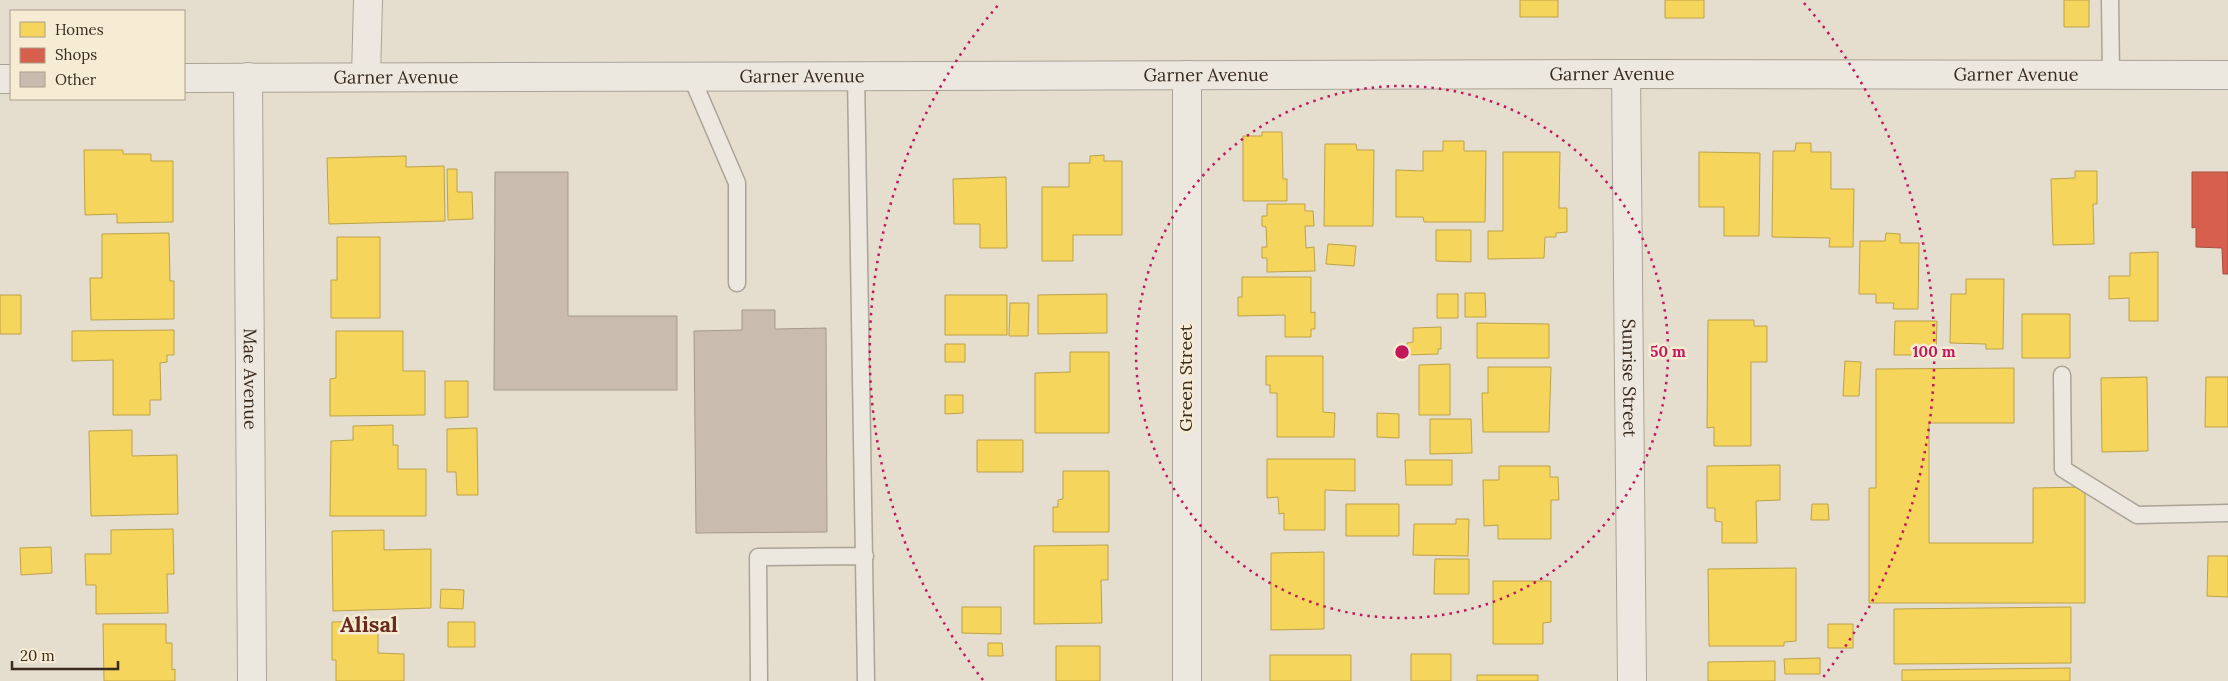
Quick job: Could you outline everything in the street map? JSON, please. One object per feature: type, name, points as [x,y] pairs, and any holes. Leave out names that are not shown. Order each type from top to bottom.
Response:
[{"type":"street","points":[[366,77],[368,0]]},
{"type":"street","name":"Garner Avenue","points":[[185,78],[2111,73],[2228,75]]},
{"type":"street","name":"Sunrise Street","points":[[1626,74],[1632,681]]},
{"type":"street","name":"Green Street","points":[[1187,75],[1187,681]]},
{"type":"street","name":"Mae Avenue","points":[[248,77],[252,681]]},
{"type":"lane","points":[[2110,0],[2111,73]]},
{"type":"lane","points":[[856,75],[866,681]]},
{"type":"lane","points":[[691,76],[737,183],[737,282]]},
{"type":"lane","points":[[2062,375],[2063,469],[2137,515],[2228,512]]},
{"type":"lane","points":[[759,681],[758,557],[865,556]]},
{"type":"building: Homes","points":[[1520,0],[1558,0],[1558,17],[1520,17]]},
{"type":"building: Homes","points":[[1665,0],[1704,0],[1704,18],[1665,18]]},
{"type":"building: Homes","points":[[2064,0],[2089,0],[2089,27],[2064,27]]},
{"type":"building: Homes","points":[[1262,132],[1282,132],[1283,179],[1287,179],[1287,201],[1243,201],[1243,136],[1262,136]]},
{"type":"building: Homes","points":[[1443,141],[1464,141],[1464,151],[1486,151],[1485,222],[1424,222],[1423,217],[1396,217],[1396,170],[1423,171],[1423,151],[1443,151]]},
{"type":"building: Homes","points":[[1796,143],[1811,143],[1811,152],[1831,152],[1831,189],[1854,189],[1853,247],[1829,247],[1830,238],[1772,237],[1773,151],[1795,151]]},
{"type":"building: Homes","points":[[1325,144],[1356,144],[1357,150],[1374,150],[1373,226],[1324,226]]},
{"type":"building: Homes","points":[[84,150],[123,150],[123,154],[151,154],[151,161],[173,161],[173,222],[117,223],[117,214],[85,215]]},
{"type":"building: Homes","points":[[1503,152],[1560,152],[1559,208],[1567,208],[1567,232],[1556,233],[1556,237],[1545,237],[1544,258],[1488,259],[1488,231],[1503,231]]},
{"type":"building: Homes","points":[[1699,152],[1760,153],[1759,236],[1724,236],[1724,207],[1699,207]]},
{"type":"building: Homes","points":[[1104,155],[1104,161],[1122,161],[1122,235],[1073,235],[1073,261],[1042,261],[1042,187],[1069,187],[1069,163],[1090,163],[1090,156]]},
{"type":"building: Homes","points":[[406,156],[406,167],[444,166],[445,221],[329,224],[327,158]]},
{"type":"building: Homes","points":[[447,169],[457,169],[457,192],[472,192],[473,219],[448,220]]},
{"type":"building: Homes","points":[[2075,171],[2097,171],[2097,204],[2093,204],[2094,244],[2053,245],[2051,179],[2075,178]]},
{"type":"building: Homes","points":[[1006,177],[1007,248],[980,248],[980,224],[954,224],[953,179]]},
{"type":"building: Homes","points":[[1267,204],[1305,204],[1305,211],[1313,211],[1314,226],[1305,226],[1306,248],[1314,247],[1315,271],[1267,272],[1267,258],[1262,258],[1262,247],[1267,247],[1266,227],[1262,226],[1262,216],[1267,216]]},
{"type":"building: Homes","points":[[1436,230],[1471,230],[1471,262],[1436,261]]},
{"type":"building: Homes","points":[[169,233],[170,281],[174,281],[174,319],[91,320],[90,278],[102,278],[102,234]]},
{"type":"building: Homes","points":[[1886,233],[1900,234],[1900,243],[1919,243],[1918,309],[1893,309],[1894,303],[1876,303],[1876,294],[1859,294],[1860,241],[1885,241]]},
{"type":"building: Homes","points":[[337,237],[380,237],[380,318],[331,318],[331,280],[337,280]]},
{"type":"building: Homes","points":[[1328,244],[1356,246],[1354,266],[1326,264]]},
{"type":"building: Homes","points":[[2158,252],[2158,321],[2129,321],[2129,298],[2109,299],[2109,276],[2130,276],[2130,253]]},
{"type":"building: Homes","points":[[1242,277],[1311,277],[1311,313],[1315,312],[1315,329],[1311,329],[1311,337],[1285,337],[1285,315],[1238,316],[1238,297],[1242,297]]},
{"type":"building: Homes","points":[[1966,279],[2004,279],[2003,349],[1986,349],[1986,344],[1950,343],[1951,294],[1966,294]]},
{"type":"building: Homes","points":[[1465,293],[1485,293],[1486,317],[1465,317]]},
{"type":"building: Homes","points":[[1107,294],[1107,333],[1038,334],[1038,295]]},
{"type":"building: Homes","points":[[1437,294],[1458,294],[1458,318],[1437,318]]},
{"type":"building: Homes","points":[[0,295],[21,295],[21,334],[0,334]]},
{"type":"building: Homes","points":[[945,295],[1007,295],[1007,335],[945,335]]},
{"type":"building: Homes","points":[[1010,303],[1029,303],[1028,336],[1009,336]]},
{"type":"building: Homes","points":[[2022,314],[2070,314],[2070,358],[2022,358]]},
{"type":"building: Homes","points":[[1708,320],[1754,320],[1754,326],[1767,326],[1767,362],[1751,362],[1751,446],[1714,446],[1714,427],[1707,428]]},
{"type":"building: Homes","points":[[1895,321],[1937,321],[1936,355],[1894,355]]},
{"type":"building: Homes","points":[[1477,323],[1549,324],[1549,358],[1477,358]]},
{"type":"building: Homes","points":[[1441,327],[1441,349],[1438,349],[1438,354],[1407,355],[1407,343],[1413,342],[1413,328]]},
{"type":"building: Homes","points":[[174,330],[174,355],[167,355],[167,362],[160,363],[161,400],[150,400],[150,415],[113,415],[113,360],[72,361],[72,331]]},
{"type":"building: Homes","points":[[336,331],[403,331],[403,371],[425,371],[425,415],[330,416],[330,379],[336,378]]},
{"type":"building: Homes","points":[[945,344],[965,344],[965,362],[945,362]]},
{"type":"building: Homes","points":[[1070,352],[1109,352],[1109,433],[1035,433],[1035,373],[1070,372]]},
{"type":"building: Homes","points":[[1266,356],[1323,356],[1323,412],[1335,413],[1334,437],[1277,437],[1277,393],[1270,393],[1270,385],[1266,385]]},
{"type":"building: Homes","points":[[1845,361],[1861,362],[1859,396],[1843,396]]},
{"type":"building: Homes","points":[[1450,364],[1450,415],[1419,415],[1419,365]]},
{"type":"building: Homes","points":[[1488,367],[1551,367],[1549,432],[1483,432],[1482,393],[1488,393]]},
{"type":"building: Homes","points":[[2014,368],[2014,423],[1929,423],[1929,543],[2033,543],[2033,488],[2085,487],[2085,603],[1869,603],[1869,488],[1876,488],[1876,369]]},
{"type":"building: Homes","points":[[2147,377],[2148,451],[2102,452],[2101,378]]},
{"type":"building: Homes","points":[[2206,377],[2228,377],[2228,427],[2205,427]]},
{"type":"building: Homes","points":[[445,381],[468,381],[468,417],[445,418]]},
{"type":"building: Homes","points":[[945,395],[963,395],[963,413],[945,414]]},
{"type":"building: Homes","points":[[1377,413],[1399,414],[1399,438],[1377,437]]},
{"type":"building: Homes","points":[[1430,419],[1471,419],[1472,453],[1430,454]]},
{"type":"building: Homes","points":[[393,425],[393,445],[398,445],[398,469],[426,469],[426,516],[330,516],[331,441],[353,440],[353,426]]},
{"type":"building: Homes","points":[[477,428],[478,495],[457,495],[456,472],[447,472],[447,429]]},
{"type":"building: Homes","points":[[132,430],[132,456],[177,455],[178,514],[91,516],[89,431]]},
{"type":"building: Homes","points":[[977,440],[1023,440],[1023,472],[977,472]]},
{"type":"building: Homes","points":[[1267,459],[1355,459],[1355,491],[1325,490],[1325,530],[1284,530],[1284,513],[1279,514],[1278,497],[1267,498]]},
{"type":"building: Homes","points":[[1405,460],[1452,460],[1452,485],[1406,485]]},
{"type":"building: Homes","points":[[1780,465],[1780,500],[1756,501],[1757,543],[1722,543],[1722,522],[1715,521],[1715,508],[1707,508],[1707,466]]},
{"type":"building: Homes","points":[[1499,466],[1550,466],[1550,477],[1558,477],[1559,500],[1551,500],[1551,539],[1498,539],[1498,525],[1484,526],[1483,480],[1499,480]]},
{"type":"building: Homes","points":[[1063,471],[1109,471],[1109,532],[1053,532],[1053,507],[1058,507],[1058,500],[1063,499]]},
{"type":"building: Homes","points":[[1346,504],[1399,504],[1399,536],[1346,536]]},
{"type":"building: Homes","points":[[1812,504],[1828,504],[1829,520],[1811,520]]},
{"type":"building: Homes","points":[[1456,519],[1469,519],[1468,556],[1413,555],[1414,524],[1456,524]]},
{"type":"building: Homes","points":[[173,529],[174,574],[167,574],[168,613],[96,614],[96,585],[86,585],[85,554],[111,554],[111,530]]},
{"type":"building: Homes","points":[[384,530],[384,550],[431,549],[431,608],[333,611],[332,531]]},
{"type":"building: Homes","points":[[1108,545],[1108,580],[1101,580],[1102,623],[1034,624],[1034,546]]},
{"type":"building: Homes","points":[[51,547],[52,573],[21,575],[20,548]]},
{"type":"building: Homes","points":[[1324,552],[1324,629],[1271,630],[1271,553]]},
{"type":"building: Homes","points":[[2208,556],[2228,556],[2228,597],[2207,596]]},
{"type":"building: Homes","points":[[1435,559],[1469,559],[1469,594],[1434,594]]},
{"type":"building: Homes","points":[[1796,568],[1796,641],[1784,642],[1784,646],[1709,646],[1708,569]]},
{"type":"building: Homes","points":[[1493,581],[1551,581],[1551,622],[1543,623],[1543,644],[1493,644]]},
{"type":"building: Homes","points":[[441,589],[464,590],[463,609],[440,608]]},
{"type":"building: Homes","points":[[962,607],[1001,607],[1001,634],[962,633]]},
{"type":"building: Homes","points":[[2071,607],[2071,663],[1894,664],[1894,609]]},
{"type":"building: Homes","points":[[378,621],[378,653],[404,654],[404,681],[336,681],[336,660],[332,660],[332,622]]},
{"type":"building: Homes","points":[[448,622],[475,622],[475,647],[448,647]]},
{"type":"building: Homes","points":[[103,624],[166,624],[166,643],[172,643],[172,670],[175,669],[175,681],[104,681]]},
{"type":"building: Homes","points":[[1828,624],[1853,624],[1853,648],[1828,648]]},
{"type":"building: Homes","points":[[988,643],[1002,643],[1003,656],[988,656]]},
{"type":"building: Homes","points":[[1056,646],[1100,646],[1100,681],[1056,681]]},
{"type":"building: Homes","points":[[1411,654],[1451,654],[1451,681],[1411,681]]},
{"type":"building: Homes","points":[[1270,655],[1351,655],[1351,681],[1270,681]]},
{"type":"building: Homes","points":[[1820,658],[1820,674],[1785,674],[1784,659]]},
{"type":"building: Homes","points":[[1775,661],[1775,681],[1708,681],[1708,662]]},
{"type":"building: Homes","points":[[2070,668],[2070,681],[1902,681],[1902,670]]},
{"type":"building: Homes","points":[[1477,675],[1538,675],[1538,681],[1477,681]]},
{"type":"building: Shops","points":[[2192,172],[2228,172],[2228,274],[2223,274],[2222,248],[2196,247],[2196,227],[2192,228]]},
{"type":"building: Other","points":[[495,172],[568,172],[568,316],[677,316],[677,390],[494,390]]},
{"type":"building: Other","points":[[742,310],[775,310],[775,329],[826,328],[827,532],[696,533],[694,331],[742,330]]},
{"type":"district","name":"Alisal","points":[[369,624]]}]
